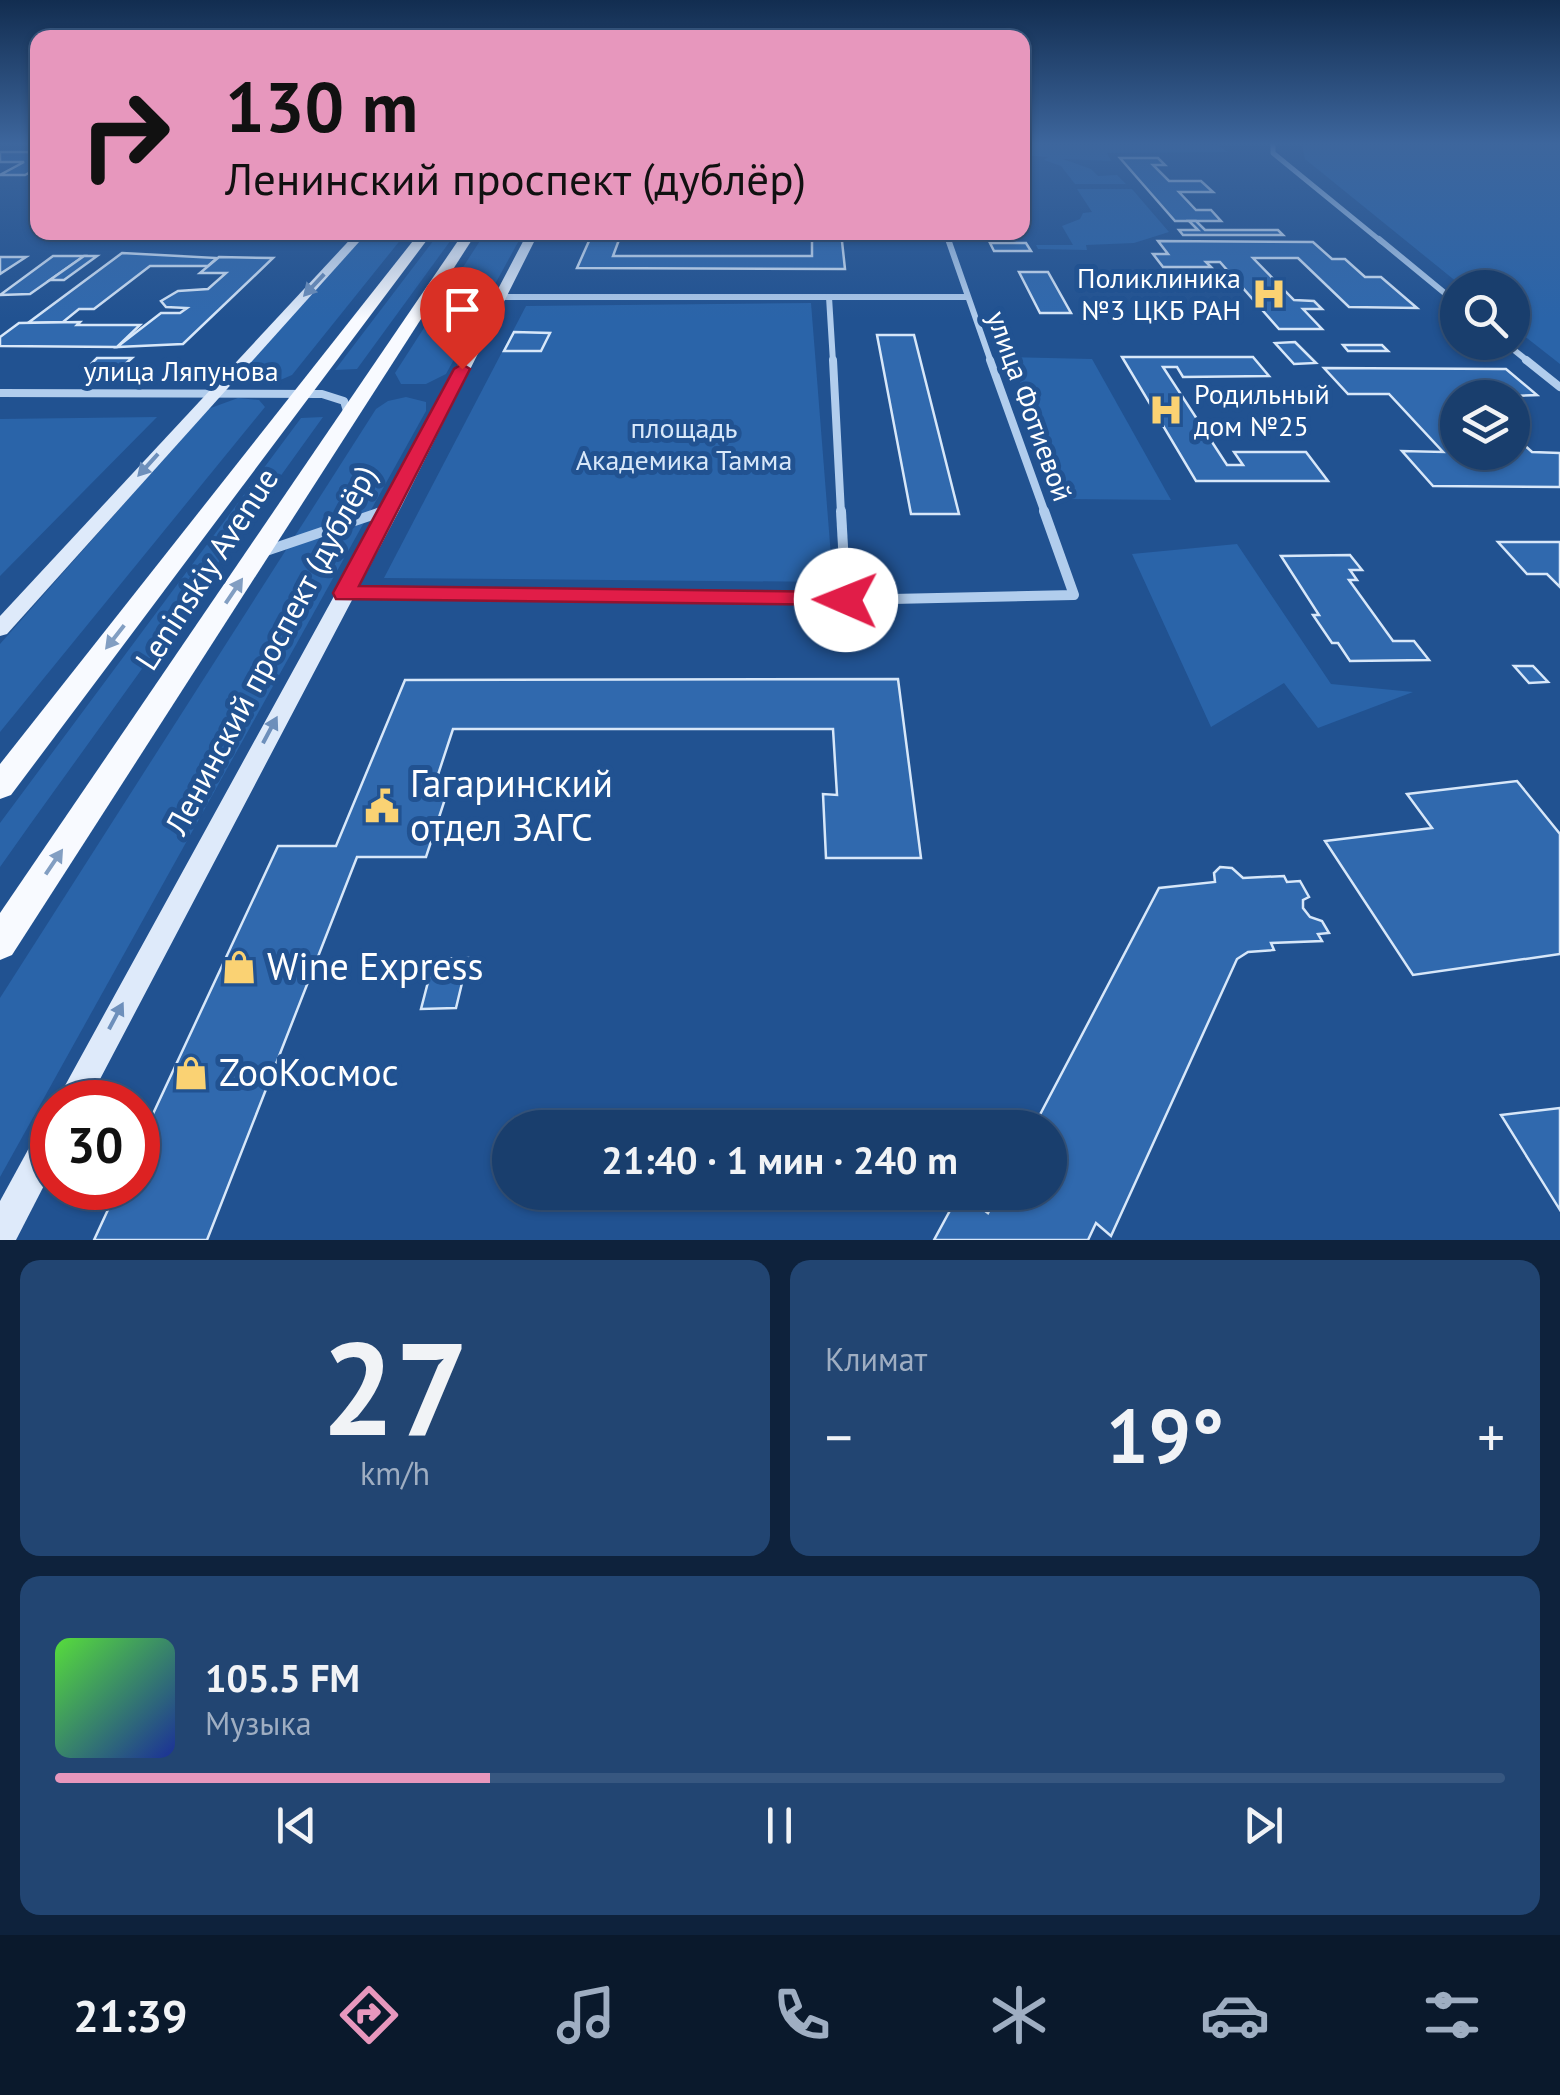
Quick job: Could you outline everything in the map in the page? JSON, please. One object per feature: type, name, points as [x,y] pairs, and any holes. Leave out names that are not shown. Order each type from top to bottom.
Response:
[{"type":"main road","name":"Leninskiy Avenue","points":[[0,786],[421,240]]},
{"type":"main road","name":"Leninskiy Avenue","points":[[0,943],[467,240]]},
{"type":"street","points":[[1334,203],[1440,289]]},
{"type":"street","points":[[0,629],[356,240]]},
{"type":"street","name":"Ленинский проспект (дублёр)","points":[[82,1080],[392,507],[530,240]]},
{"type":"street","name":"улица Фотиевой","points":[[846,600],[1074,594],[947,240]]},
{"type":"street","points":[[499,297],[967,297]]},
{"type":"street","points":[[344,593],[846,600],[829,297]]},
{"type":"street","points":[[1526,360],[1560,387]]},
{"type":"street","name":"улица Ляпунова","points":[[0,393],[334,396],[348,408],[348,417]]},
{"type":"street","points":[[260,554],[392,507]]},
{"type":"street","points":[[0,1236],[30,1178]]},
{"type":"green space","points":[[1086,203],[1144,203],[1169,232],[1134,243],[1086,245],[1087,250],[1038,249],[1036,245],[1073,245],[1062,226],[1092,212]]},
{"type":"green space","points":[[1359,203],[1560,203],[1560,364],[1530,340],[1530,270],[1442,270]]},
{"type":"green space","points":[[360,240],[400,240],[292,375],[271,384],[241,382],[239,374]]},
{"type":"green space","points":[[434,240],[451,240],[357,369],[335,370]]},
{"type":"green space","points":[[480,240],[519,240],[446,374],[426,384],[401,384],[395,373]]},
{"type":"green space","name":"площадь Академика Тамма","points":[[811,303],[833,582],[384,578],[526,306]]},
{"type":"green space","points":[[1010,357],[1092,359],[1171,500],[1066,499]]},
{"type":"green space","points":[[406,397],[426,402],[426,411],[54,1080],[30,1080],[30,1123],[0,1177],[0,998],[376,409]]},
{"type":"green space","points":[[238,398],[259,400],[265,407],[0,732],[0,644],[208,409]]},
{"type":"green space","points":[[157,417],[0,576],[0,419]]},
{"type":"green space","points":[[323,417],[0,867],[0,823],[301,418]]},
{"type":"green space","points":[[1237,544],[1331,684],[1413,692],[1318,728],[1284,683],[1211,727],[1132,554]]},
{"type":"building","points":[[1159,203],[1189,203],[1196,210],[1211,210],[1221,221],[1175,221]]},
{"type":"building","points":[[1189,221],[1196,221],[1205,230],[1278,230],[1283,235],[1183,235],[1179,230],[1198,230]]},
{"type":"building","points":[[589,240],[619,240],[613,256],[812,256],[812,240],[842,240],[845,269],[577,268]]},
{"type":"building","points":[[1158,241],[1313,242],[1332,259],[1345,259],[1365,277],[1381,277],[1417,308],[1349,307],[1298,258],[1253,258],[1294,300],[1314,301],[1322,309],[1303,309],[1322,329],[1279,329],[1220,262],[1206,262],[1211,267],[1163,267],[1153,254],[1168,254]]},
{"type":"building","points":[[990,243],[1026,243],[1031,251],[994,251]]},
{"type":"building","points":[[122,253],[217,258],[208,266],[150,266],[94,309],[79,309],[63,322],[28,323]]},
{"type":"building","points":[[53,256],[84,256],[30,294],[0,295]]},
{"type":"building","points":[[84,256],[97,256],[64,280],[50,280]]},
{"type":"building","points":[[0,257],[26,257],[0,274]]},
{"type":"building","points":[[219,257],[273,258],[183,344],[117,347],[161,313],[180,313],[187,308],[166,307],[161,301],[178,291],[208,289],[226,273],[200,273]]},
{"type":"building","points":[[1019,272],[1048,272],[1071,313],[1040,313]]},
{"type":"building","points":[[80,322],[77,325],[140,325],[117,347],[0,346],[0,337],[19,323]]},
{"type":"building","points":[[514,332],[550,333],[541,351],[504,351]]},
{"type":"building","points":[[877,335],[914,335],[959,514],[911,514]]},
{"type":"building","points":[[1295,342],[1316,363],[1294,364],[1275,343]]},
{"type":"building","points":[[1343,345],[1382,345],[1388,351],[1348,351]]},
{"type":"building","points":[[1122,357],[1253,357],[1269,376],[1183,377],[1177,367],[1163,367],[1227,465],[1243,465],[1234,452],[1306,452],[1328,481],[1196,481]]},
{"type":"building","points":[[97,358],[132,358],[123,366],[89,366]]},
{"type":"building","points":[[1324,368],[1506,369],[1519,380],[1440,380],[1440,449],[1389,394],[1348,394]]},
{"type":"building","points":[[1530,450],[1560,453],[1560,487],[1433,486],[1402,451],[1440,452],[1440,470],[1530,470]]},
{"type":"building","points":[[1498,542],[1560,542],[1560,587],[1547,574],[1527,574]]},
{"type":"building","points":[[1350,555],[1362,570],[1350,570],[1357,580],[1349,580],[1393,641],[1414,641],[1429,660],[1350,661],[1313,615],[1319,615],[1281,556]]},
{"type":"building","points":[[1514,666],[1533,666],[1548,682],[1529,683]]},
{"type":"building","points":[[898,679],[921,858],[826,858],[823,794],[837,795],[833,729],[453,729],[431,796],[446,796],[426,857],[357,857],[207,1240],[94,1240],[108,1210],[160,1210],[160,1099],[278,846],[336,846],[405,680]]},
{"type":"building","points":[[1517,781],[1560,834],[1560,954],[1413,975],[1325,841],[1432,828],[1407,794]]},
{"type":"building","points":[[1220,867],[1232,868],[1243,878],[1284,876],[1287,882],[1300,881],[1309,897],[1303,900],[1303,908],[1310,917],[1322,921],[1329,933],[1318,934],[1322,941],[1271,943],[1274,950],[1248,952],[1237,959],[1111,1236],[1096,1223],[1088,1240],[934,1240],[950,1210],[1067,1210],[1067,1110],[1042,1110],[1159,888],[1215,882],[1214,873]]},
{"type":"building","points":[[468,958],[456,1008],[421,1009],[434,959]]},
{"type":"building","points":[[1560,1108],[1560,1210],[1501,1115]]},
{"type":"place","name":"Поликлиника №3 ЦКБ РАН","points":[[1269,294]]},
{"type":"place","name":"Родильный дом №25","points":[[1166,410]]},
{"type":"place","name":"Гагаринский отдел ЗАГС","points":[[382,806]]},
{"type":"place","name":"Wine Express","points":[[239,967]]},
{"type":"place","name":"ZooКосмос","points":[[191,1073]]},
{"type":"route","points":[[462,369],[344,593],[846,600]]}]
